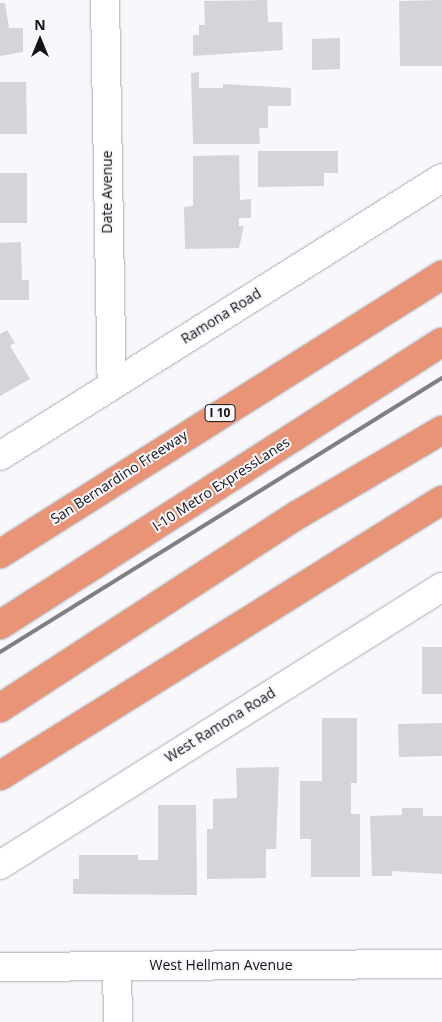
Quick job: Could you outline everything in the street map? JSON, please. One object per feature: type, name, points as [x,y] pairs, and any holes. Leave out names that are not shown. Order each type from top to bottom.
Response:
[{"type":"highway","name":"San Bernardino Freeway","points":[[0,554],[442,275]]},
{"type":"highway","name":"I-10 Metro ExpressLanes","points":[[0,625],[442,342]]},
{"type":"highway","points":[[0,708],[298,514],[442,430]]},
{"type":"highway","points":[[0,776],[442,500]]},
{"type":"street","name":"Date Avenue","points":[[105,0],[112,384]]},
{"type":"street","name":"Ramona Road","points":[[0,456],[442,178]]},
{"type":"street","name":"West Ramona Road","points":[[0,865],[442,587]]},
{"type":"street","name":"West Hellman Avenue","points":[[0,967],[442,964]]},
{"type":"street","points":[[117,966],[118,1022]]},
{"type":"building","points":[[267,0],[268,22],[282,22],[283,50],[193,56],[193,35],[199,35],[199,25],[205,25],[204,1]]},
{"type":"building","points":[[442,0],[442,66],[400,66],[399,1]]},
{"type":"building","points":[[0,3],[5,3],[9,28],[23,28],[23,52],[0,56]]},
{"type":"building","points":[[340,38],[340,69],[312,70],[312,39]]},
{"type":"building","points":[[199,72],[199,88],[223,88],[223,84],[291,88],[291,106],[268,106],[268,128],[259,128],[260,144],[193,144],[191,73]]},
{"type":"building","points":[[0,82],[26,82],[27,134],[0,134]]},
{"type":"building","points":[[258,151],[338,151],[338,173],[324,173],[324,186],[258,187]]},
{"type":"building","points":[[239,155],[240,200],[251,199],[251,218],[239,218],[239,226],[244,226],[239,248],[185,249],[184,207],[193,206],[193,156]]},
{"type":"building","points":[[0,173],[27,173],[27,223],[0,223]]},
{"type":"building","points":[[21,242],[22,280],[29,280],[29,300],[0,300],[0,243]]},
{"type":"building","points":[[7,330],[15,343],[10,346],[30,379],[0,396],[0,334]]},
{"type":"building","points":[[422,647],[442,647],[442,694],[422,694]]},
{"type":"building","points":[[322,718],[357,718],[357,783],[351,783],[351,814],[360,814],[360,877],[311,877],[311,839],[300,839],[300,781],[322,781]]},
{"type":"building","points":[[442,723],[442,756],[399,757],[398,724]]},
{"type":"building","points":[[279,767],[276,849],[266,849],[266,878],[207,879],[207,829],[213,829],[213,799],[237,798],[236,768]]},
{"type":"building","points":[[158,805],[196,805],[197,895],[73,894],[73,879],[79,879],[79,855],[138,855],[138,860],[158,860]]},
{"type":"building","points":[[402,808],[423,808],[423,816],[442,816],[442,874],[392,871],[392,876],[372,876],[370,816],[402,815]]},
{"type":"railway","points":[[0,652],[442,378]]}]
